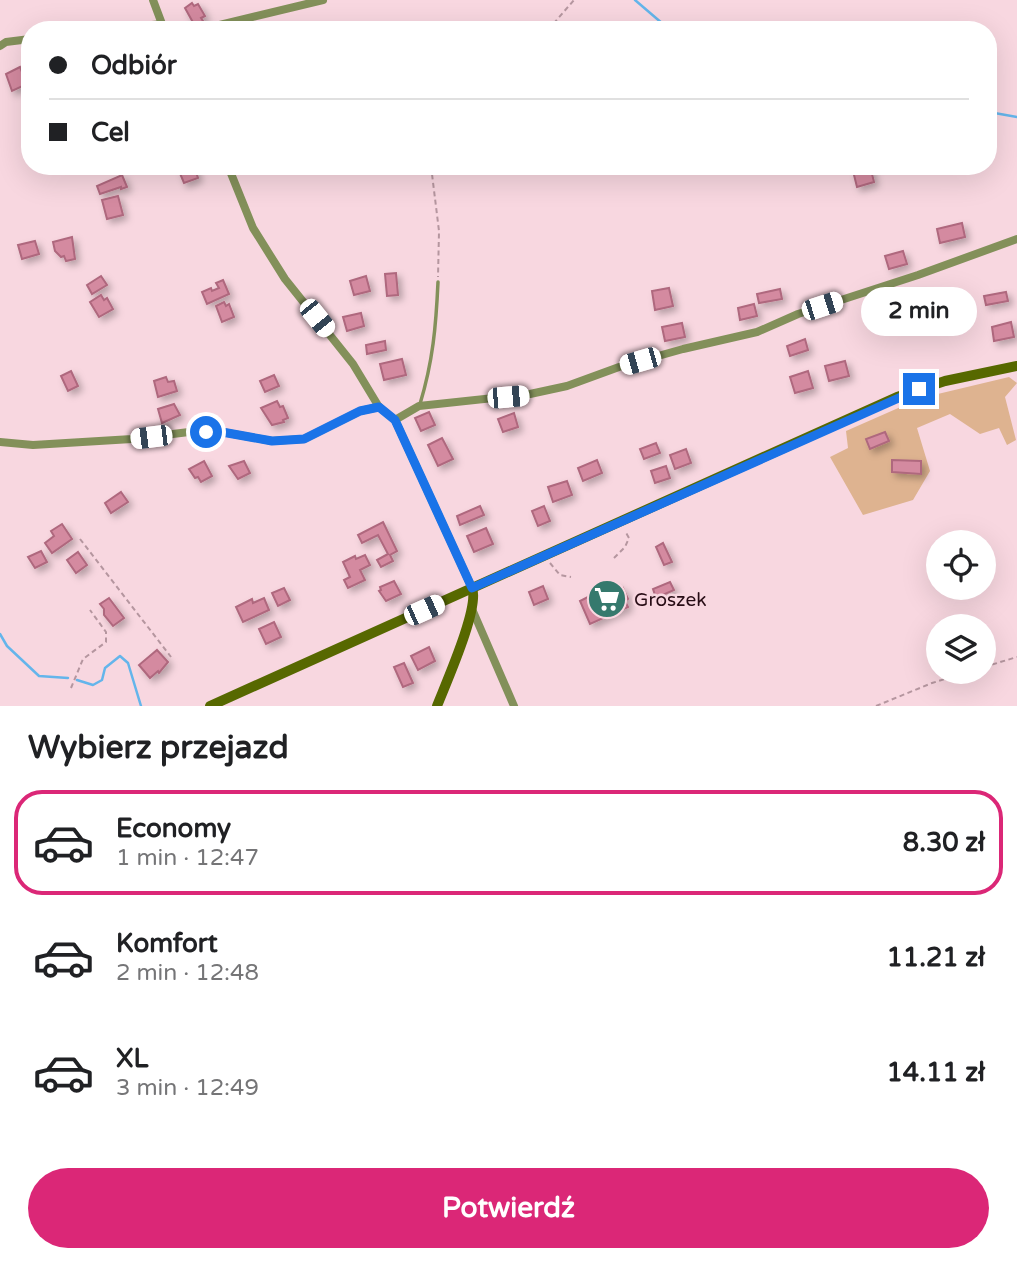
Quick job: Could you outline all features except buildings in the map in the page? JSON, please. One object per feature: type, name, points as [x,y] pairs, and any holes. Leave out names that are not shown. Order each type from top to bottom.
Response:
[{"type":"main road","points":[[210,705],[919,389],[1017,366]]},
{"type":"main road","points":[[438,705],[472,609],[475,595],[472,588]]},
{"type":"street","points":[[153,0],[162,21]]},
{"type":"street","points":[[236,21],[323,0]]},
{"type":"street","points":[[0,46],[6,42],[21,40]]},
{"type":"street","points":[[232,175],[253,228],[285,279],[353,364],[379,407],[395,420],[472,588]]},
{"type":"street","points":[[395,420],[419,406],[530,394],[567,386],[619,367],[757,332],[798,314],[1017,239]]},
{"type":"street","points":[[0,442],[33,445],[132,439],[190,432],[222,432],[272,441],[304,439],[360,411],[379,407]]},
{"type":"street","points":[[472,609],[514,705]]},
{"type":"lane","points":[[419,406],[431,369],[436,336],[438,282]]},
{"type":"path","points":[[556,21],[574,0]]},
{"type":"path","points":[[431,175],[439,231],[438,282]]},
{"type":"path","points":[[614,558],[625,547],[629,538],[620,521]]},
{"type":"path","points":[[80,539],[171,657]]},
{"type":"path","points":[[546,554],[551,566],[560,575],[571,578]]},
{"type":"path","points":[[71,688],[83,659],[106,642],[106,632],[90,610]]},
{"type":"path","points":[[996,663],[1017,657]]},
{"type":"path","points":[[876,705],[929,684]]},
{"type":"shaded area","points":[[1009,377],[1017,383],[1005,397],[1016,440],[1007,445],[999,428],[980,434],[950,414],[917,428],[930,471],[913,500],[863,515],[830,457],[848,448],[846,431],[921,398]]},
{"type":"waterway","points":[[635,0],[660,21]]},
{"type":"waterway","points":[[997,113],[1017,117]]},
{"type":"waterway","points":[[0,634],[7,646],[39,676],[68,678]]},
{"type":"waterway","points":[[77,680],[93,685],[102,680],[105,668],[120,656],[128,663],[141,706]]},
{"type":"place","name":"Groszek","points":[[607,599]]},
{"type":"route","points":[[206,432],[222,432],[272,441],[304,439],[360,411],[379,407],[395,420],[472,588],[919,389]]}]
